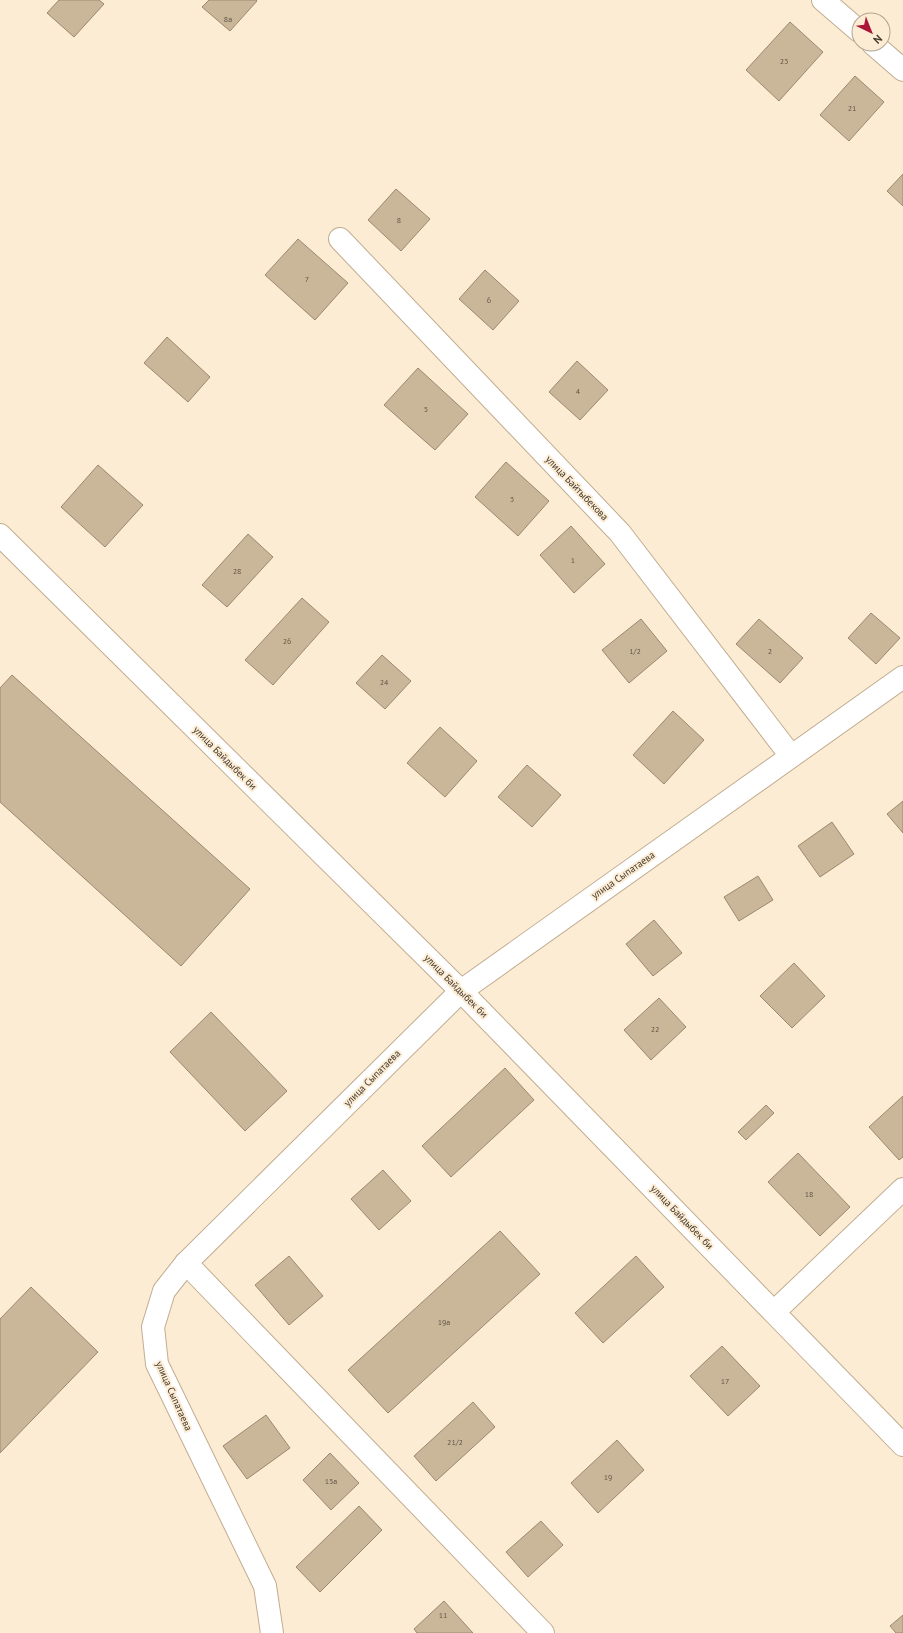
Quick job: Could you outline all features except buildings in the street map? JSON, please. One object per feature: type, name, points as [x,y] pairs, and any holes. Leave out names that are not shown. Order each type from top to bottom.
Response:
[{"type":"street","points":[[823,0],[851,24]]},
{"type":"street","points":[[882,52],[903,70]]},
{"type":"street","name":"улица Байтыбекова","points":[[340,239],[620,533],[791,756]]},
{"type":"street","name":"улица Байдыбек би","points":[[0,535],[461,991],[903,1445]]},
{"type":"street","name":"улица Сыпатаева","points":[[272,1633],[265,1586],[157,1364],[153,1327],[164,1291],[186,1263],[461,991],[903,677]]},
{"type":"street","points":[[774,1312],[903,1189]]},
{"type":"street","points":[[186,1263],[543,1633]]}]
